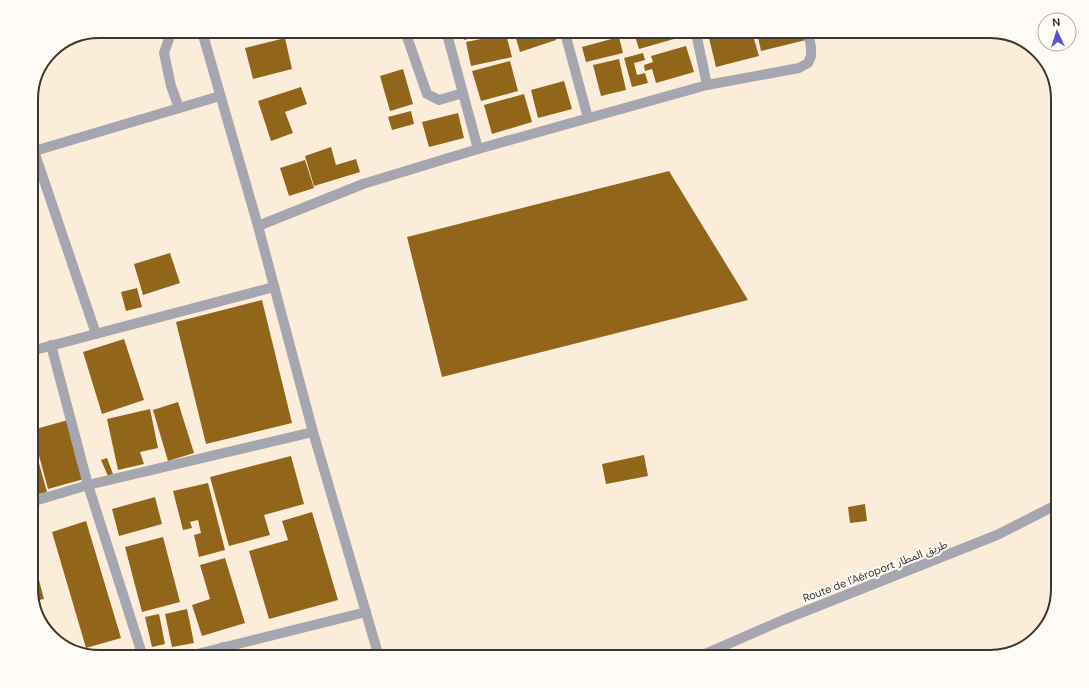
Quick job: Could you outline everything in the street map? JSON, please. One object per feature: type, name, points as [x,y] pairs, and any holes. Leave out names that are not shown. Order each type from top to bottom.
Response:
[{"type":"street","points":[[169,38],[164,53],[171,86],[180,108]]},
{"type":"street","points":[[204,38],[258,226],[313,432],[377,650]]},
{"type":"street","points":[[407,38],[427,94],[439,100],[463,93]]},
{"type":"street","points":[[448,38],[478,149]]},
{"type":"street","points":[[566,38],[588,118]]},
{"type":"street","points":[[697,38],[707,85]]},
{"type":"street","points":[[258,226],[363,184],[478,149],[707,85],[799,68],[808,63],[811,56],[809,38]]},
{"type":"street","points":[[38,150],[220,96]]},
{"type":"street","points":[[38,166],[96,334]]},
{"type":"street","points":[[38,349],[274,287]]},
{"type":"street","points":[[51,345],[88,486],[141,650]]},
{"type":"street","points":[[38,500],[88,486],[313,432]]},
{"type":"street","name":"Route de l'Aéroport طريق المطار","points":[[714,650],[783,620],[997,535],[1051,508]]},
{"type":"street","points":[[212,650],[366,612]]},
{"type":"street","points":[[223,647],[228,650]]},
{"type":"building","points":[[285,38],[292,69],[253,79],[245,48]]},
{"type":"building","points":[[486,38],[507,38],[512,57],[471,66],[466,42]]},
{"type":"building","points":[[516,38],[555,38],[556,40],[520,52]]},
{"type":"building","points":[[619,38],[623,53],[586,62],[582,47]]},
{"type":"building","points":[[636,38],[674,39],[639,49]]},
{"type":"building","points":[[709,38],[754,38],[759,56],[716,67]]},
{"type":"building","points":[[758,38],[806,38],[806,40],[761,51]]},
{"type":"building","points":[[686,46],[694,72],[656,83],[652,69],[645,71],[644,65],[653,62],[651,56]]},
{"type":"building","points":[[643,53],[645,60],[634,63],[637,75],[645,73],[648,83],[632,87],[624,58]]},
{"type":"building","points":[[619,59],[626,90],[601,96],[593,65]]},
{"type":"building","points":[[510,61],[518,91],[481,101],[472,71]]},
{"type":"building","points":[[403,69],[413,104],[390,111],[380,76]]},
{"type":"building","points":[[564,81],[572,109],[538,118],[531,90]]},
{"type":"building","points":[[301,87],[307,104],[285,112],[293,133],[271,141],[258,101]]},
{"type":"building","points":[[524,94],[532,122],[492,134],[484,105]]},
{"type":"building","points":[[411,111],[414,124],[392,130],[388,117]]},
{"type":"building","points":[[458,113],[464,138],[429,147],[422,122]]},
{"type":"building","points":[[331,147],[336,165],[356,159],[360,172],[314,186],[305,156]]},
{"type":"building","points":[[305,160],[314,188],[289,196],[280,168]]},
{"type":"building","points":[[669,171],[748,300],[442,377],[407,237]]},
{"type":"building","points":[[170,253],[180,283],[143,295],[134,264]]},
{"type":"building","points":[[137,288],[142,307],[126,311],[121,292]]},
{"type":"building","points":[[262,300],[292,423],[206,444],[176,322]]},
{"type":"building","points":[[124,339],[144,400],[102,414],[83,352]]},
{"type":"building","points":[[178,402],[194,453],[168,461],[153,410]]},
{"type":"building","points":[[150,409],[158,448],[140,452],[144,464],[118,470],[107,419]]},
{"type":"building","points":[[68,420],[84,479],[48,489],[38,452],[38,428]]},
{"type":"building","points":[[644,455],[648,476],[606,484],[602,464]]},
{"type":"building","points":[[291,456],[304,504],[264,515],[270,535],[229,546],[210,477]]},
{"type":"building","points":[[107,458],[113,474],[108,476],[101,460]]},
{"type":"building","points":[[38,460],[47,492],[38,494]]},
{"type":"building","points":[[208,483],[225,550],[199,557],[194,535],[201,533],[198,520],[190,522],[192,528],[183,530],[173,491]]},
{"type":"building","points":[[155,497],[162,524],[119,536],[112,509]]},
{"type":"building","points":[[865,504],[867,521],[850,523],[848,507]]},
{"type":"building","points":[[312,512],[338,600],[269,619],[249,551],[288,540],[282,521]]},
{"type":"building","points":[[86,521],[121,638],[86,648],[52,532]]},
{"type":"building","points":[[163,537],[180,602],[142,612],[125,547]]},
{"type":"building","points":[[225,558],[245,623],[202,636],[192,605],[210,599],[200,565]]},
{"type":"building","points":[[38,576],[44,599],[39,600]]},
{"type":"building","points":[[187,609],[194,643],[172,647],[165,614]]},
{"type":"building","points":[[159,614],[165,644],[152,647],[145,617]]}]
